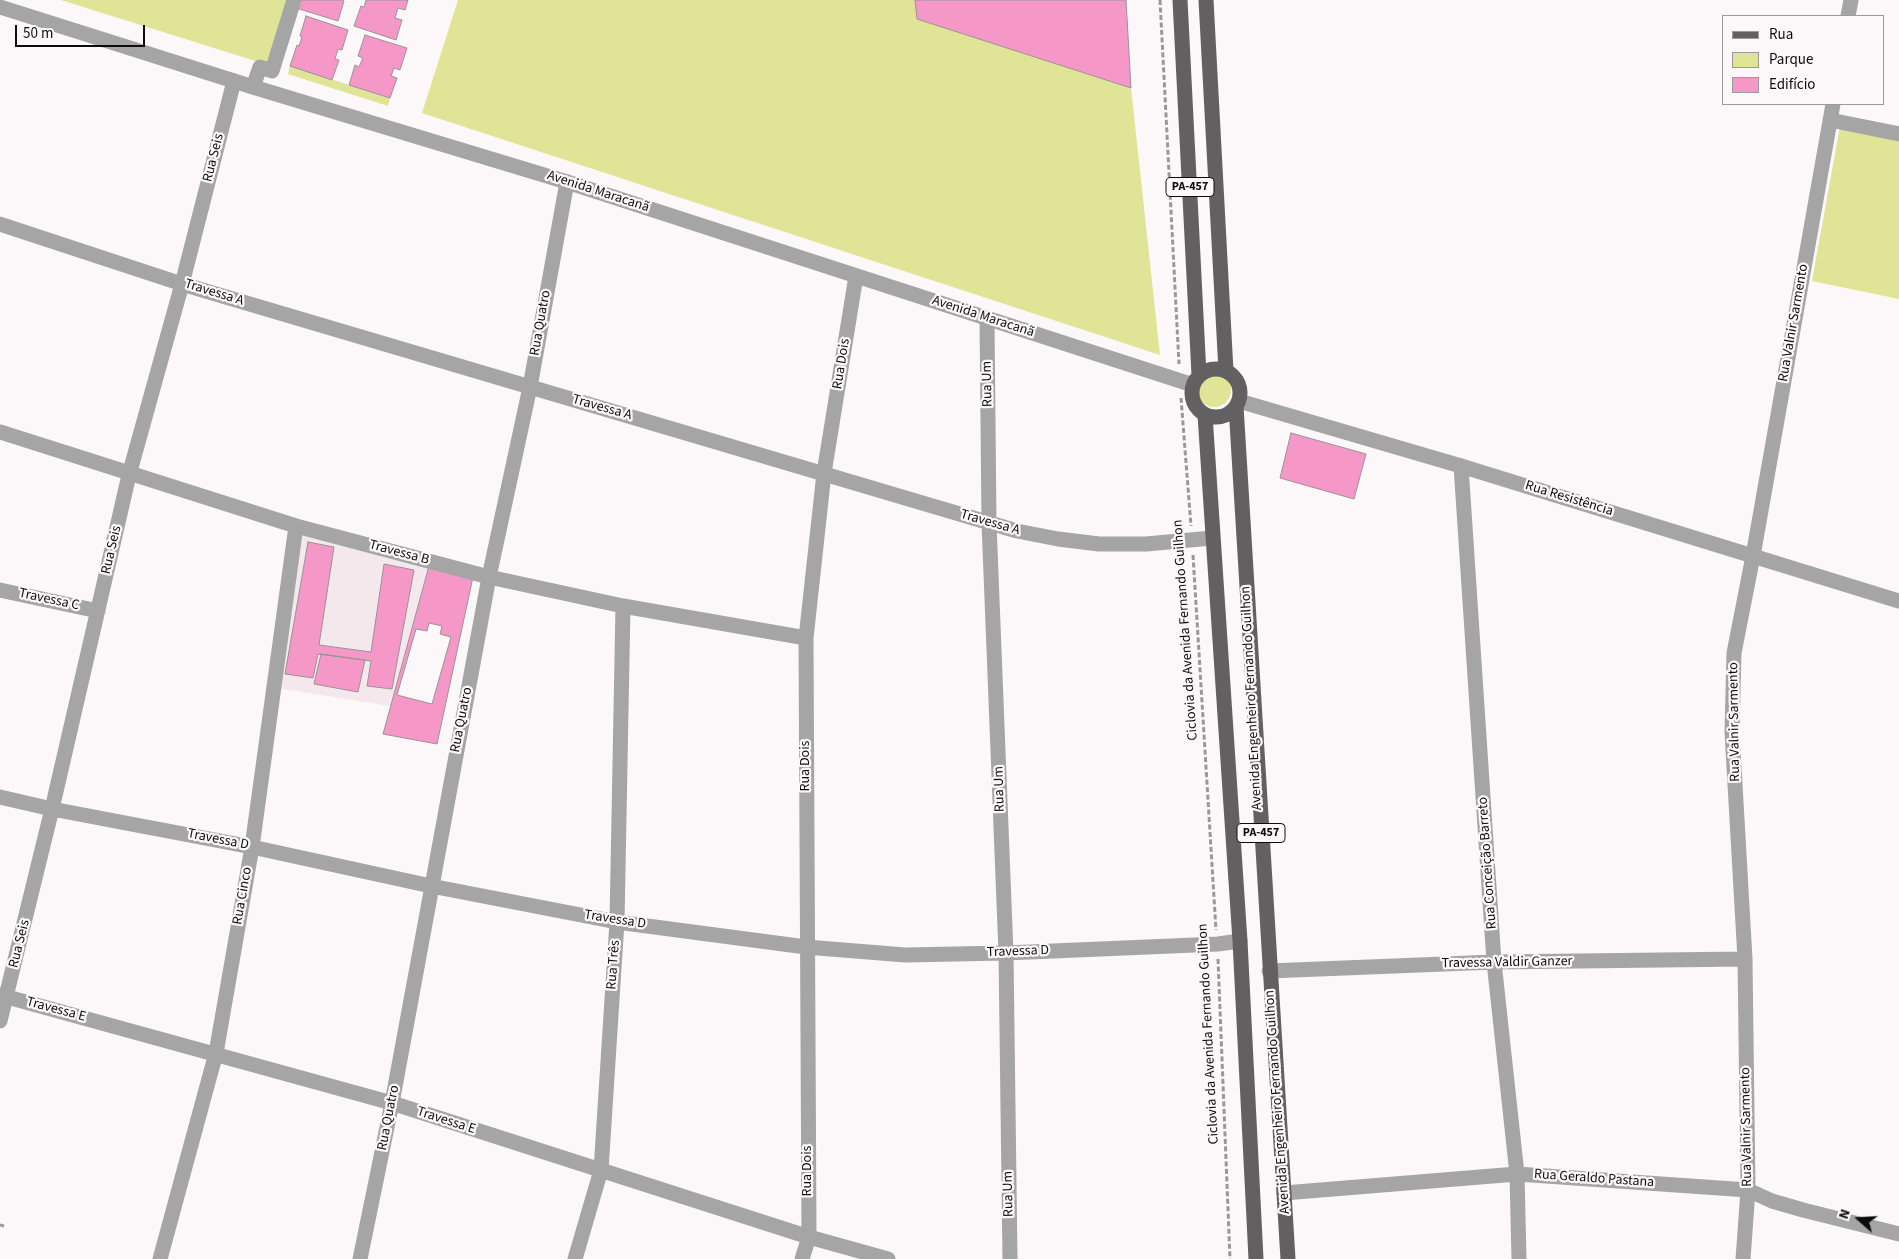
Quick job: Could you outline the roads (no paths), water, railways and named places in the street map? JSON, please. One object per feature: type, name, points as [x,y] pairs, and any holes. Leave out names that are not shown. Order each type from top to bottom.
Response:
[{"type":"main road","name":"Avenida Engenheiro Fernando Guilhon","points":[[1180,0],[1191,380],[1193,402],[1205,415],[1240,941],[1256,1259]]},
{"type":"main road","name":"Avenida Engenheiro Fernando Guilhon","points":[[1206,0],[1226,371],[1238,383],[1237,403],[1269,971],[1288,1259]]},
{"type":"main road","points":[[1191,380],[1209,369],[1226,371]]},
{"type":"main road","points":[[1205,415],[1222,416],[1232,410],[1237,403]]},
{"type":"street","points":[[253,87],[260,67],[272,71],[294,0]]},
{"type":"street","points":[[1848,15],[1851,0]]},
{"type":"street","name":"Avenida Maracanã","points":[[0,7],[253,87],[567,182],[987,319],[1191,380]]},
{"type":"street","name":"Rua Seis","points":[[0,1021],[4,996],[52,809],[129,474],[182,284],[234,81]]},
{"type":"street","name":"Rua Valnir Sarmento","points":[[1743,1259],[1748,1190],[1745,959],[1732,732],[1734,653],[1754,556],[1833,105]]},
{"type":"street","points":[[1830,120],[1899,134]]},
{"type":"street","name":"Rua Quatro","points":[[360,1259],[392,1103],[489,577],[530,387],[567,182]]},
{"type":"street","name":"Travessa A","points":[[0,224],[182,284],[1017,531],[1099,544],[1146,544],[1212,538]]},
{"type":"street","name":"Rua Dois","points":[[802,1259],[809,1237],[806,948],[806,638],[824,473],[856,276]]},
{"type":"street","name":"Rua Um","points":[[987,319],[989,523],[1006,953],[1010,1259]]},
{"type":"street","name":"Rua Resistência","points":[[1237,403],[1461,466],[1899,601]]},
{"type":"street","name":"Travessa B","points":[[0,432],[296,526],[489,577],[623,606],[806,638]]},
{"type":"street","name":"Rua Conceição Barreto","points":[[1461,466],[1494,962],[1517,1174],[1519,1259]]},
{"type":"street","name":"Rua Cinco","points":[[160,1259],[216,1053],[252,847],[296,526]]},
{"type":"street","name":"Travessa C","points":[[0,590],[98,611]]},
{"type":"street","name":"Rua Três","points":[[575,1259],[600,1170],[617,922],[623,606]]},
{"type":"street","name":"Travessa D","points":[[0,797],[52,809],[252,847],[431,886],[617,922],[806,948],[905,954],[1006,953],[1218,944],[1240,941]]},
{"type":"street","name":"Travessa Valdir Ganzer","points":[[1269,971],[1494,962],[1745,959]]},
{"type":"street","name":"Travessa E","points":[[4,996],[392,1103],[809,1237],[888,1259]]},
{"type":"street","name":"Rua Geraldo Pastana","points":[[1284,1193],[1517,1174],[1748,1190],[1772,1201],[1899,1234]]}]
